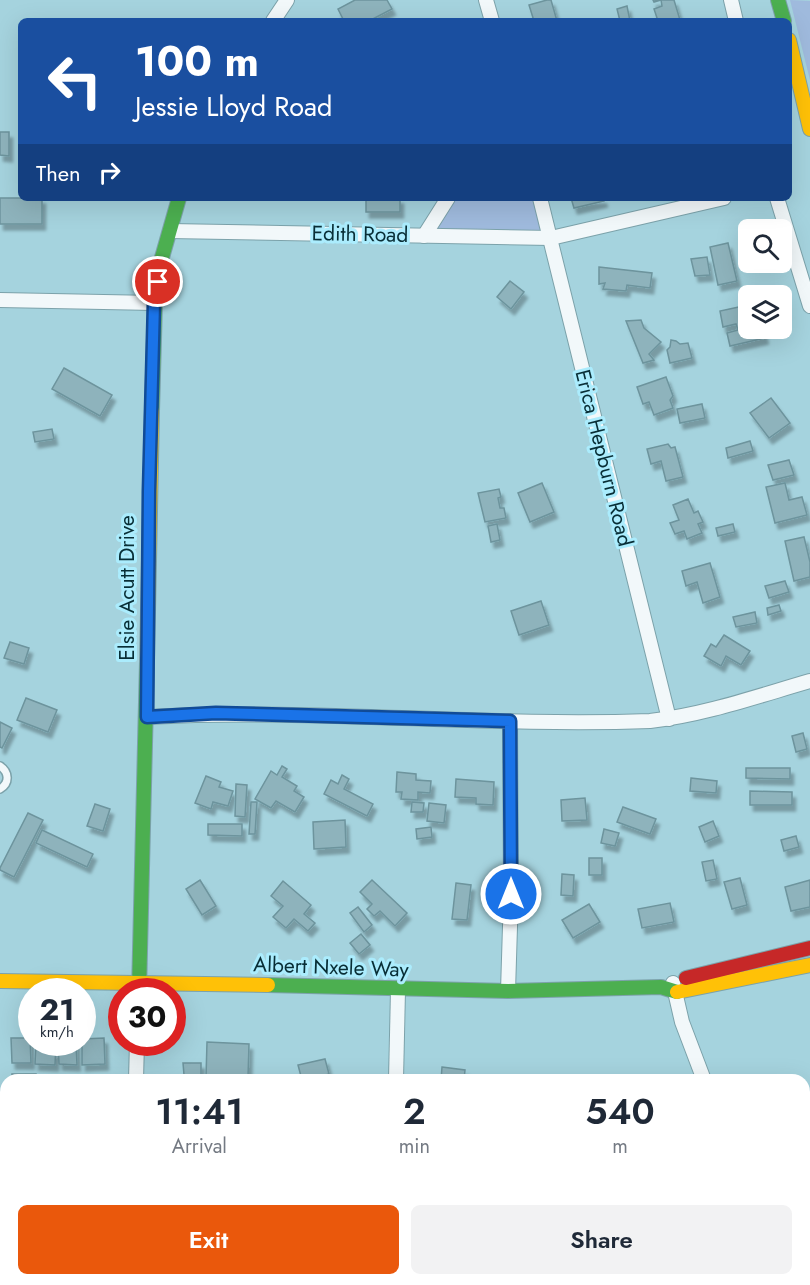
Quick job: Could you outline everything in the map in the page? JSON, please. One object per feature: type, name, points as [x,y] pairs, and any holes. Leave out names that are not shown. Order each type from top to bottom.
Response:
[{"type":"main road","points":[[778,0],[783,18]]},
{"type":"main road","points":[[792,53],[810,129]]},
{"type":"main road","name":"Elsie Acutt Drive","points":[[139,978],[147,717],[149,491],[154,303],[161,261],[178,201]]},
{"type":"main road","name":"Albert Nxele Way","points":[[670,987],[810,948]]},
{"type":"main road","name":"Albert Nxele Way","points":[[186,988],[508,991],[670,987],[810,965]]},
{"type":"main road","name":"Albert Nxele Way","points":[[0,981],[108,986]]},
{"type":"street","points":[[275,18],[287,0]]},
{"type":"street","points":[[486,0],[491,18]]},
{"type":"street","points":[[731,0],[735,18]]},
{"type":"street","points":[[424,236],[446,201]]},
{"type":"street","name":"Erica Hepburn Road","points":[[541,201],[669,719]]},
{"type":"street","name":"Edith Road","points":[[170,231],[551,238],[711,201]]},
{"type":"street","points":[[778,201],[810,306]]},
{"type":"street","points":[[0,300],[154,303]]},
{"type":"street","points":[[147,717],[216,713],[510,721],[640,721],[669,719],[810,681]]},
{"type":"street","points":[[508,991],[511,894],[510,721]]},
{"type":"street","points":[[670,987],[702,1074]]},
{"type":"street","points":[[396,1074],[399,990]]},
{"type":"street","points":[[136,1074],[137,1056]]},
{"type":"lane","points":[[0,765],[8,777],[6,785],[0,789]]},
{"type":"shaded area","points":[[790,0],[810,1],[810,80]]},
{"type":"shaded area","points":[[450,201],[537,201],[546,234],[431,232]]},
{"type":"building","points":[[355,0],[387,0],[392,9],[375,18],[342,18],[338,9]]},
{"type":"building","points":[[551,0],[556,18],[533,18],[529,5]]},
{"type":"building","points":[[661,0],[674,0],[679,18],[657,18],[654,9],[662,6]]},
{"type":"building","points":[[627,6],[629,18],[619,18],[617,9]]},
{"type":"building","points":[[0,132],[9,132],[9,156],[0,155]]},
{"type":"building","points":[[0,198],[42,201],[42,224],[0,224]]},
{"type":"building","points":[[366,201],[400,201],[400,212],[366,212]]},
{"type":"building","points":[[572,201],[604,201],[574,208]]},
{"type":"building","points":[[728,243],[737,281],[718,285],[710,247]]},
{"type":"building","points":[[707,257],[710,275],[695,276],[691,259]]},
{"type":"building","points":[[599,267],[652,273],[650,288],[627,285],[626,291],[603,289],[605,283],[599,284]]},
{"type":"building","points":[[510,281],[524,292],[511,309],[497,297]]},
{"type":"building","points":[[738,307],[738,330],[736,324],[723,327],[720,311]]},
{"type":"building","points":[[641,320],[644,328],[661,342],[649,354],[654,360],[643,363],[626,321]]},
{"type":"building","points":[[738,330],[738,339],[761,339],[730,346],[727,333]]},
{"type":"building","points":[[671,340],[680,344],[688,343],[692,358],[670,363],[667,350]]},
{"type":"building","points":[[64,368],[112,395],[100,416],[52,389]]},
{"type":"building","points":[[666,377],[673,396],[670,400],[673,408],[654,415],[649,402],[643,404],[637,387]]},
{"type":"building","points":[[771,398],[790,423],[769,438],[750,413]]},
{"type":"building","points":[[702,404],[705,418],[680,423],[677,409]]},
{"type":"building","points":[[52,429],[54,439],[35,442],[33,432]]},
{"type":"building","points":[[750,441],[753,451],[728,458],[726,448]]},
{"type":"building","points":[[668,444],[671,448],[675,447],[683,477],[666,481],[661,461],[651,464],[647,449]]},
{"type":"building","points":[[789,460],[794,475],[773,480],[768,465]]},
{"type":"building","points":[[542,483],[554,512],[530,522],[518,493]]},
{"type":"building","points":[[785,483],[789,500],[802,497],[807,515],[775,523],[766,487]]},
{"type":"building","points":[[499,489],[500,508],[504,508],[506,518],[485,522],[478,493]]},
{"type":"building","points":[[688,499],[694,513],[698,511],[703,522],[698,524],[702,533],[687,539],[684,531],[675,534],[670,523],[679,520],[673,505]]},
{"type":"building","points":[[497,524],[500,540],[491,542],[488,526]]},
{"type":"building","points":[[733,524],[735,532],[718,536],[716,528]]},
{"type":"building","points":[[804,537],[810,562],[810,577],[794,581],[785,541]]},
{"type":"building","points":[[710,563],[720,597],[703,603],[697,582],[686,586],[682,571]]},
{"type":"building","points":[[785,581],[789,592],[769,598],[765,586]]},
{"type":"building","points":[[541,601],[549,625],[519,635],[511,611]]},
{"type":"building","points":[[779,605],[781,611],[768,615],[767,608]]},
{"type":"building","points":[[755,612],[757,623],[736,627],[733,617]]},
{"type":"building","points":[[724,635],[750,651],[741,665],[726,656],[721,666],[704,656],[711,644],[716,647]]},
{"type":"building","points":[[10,642],[29,648],[24,664],[4,658]]},
{"type":"building","points":[[26,698],[57,710],[48,732],[17,720]]},
{"type":"building","points":[[0,722],[12,728],[2,748],[0,747]]},
{"type":"building","points":[[803,733],[807,749],[796,752],[792,736]]},
{"type":"building","points":[[282,766],[287,769],[282,777],[297,786],[294,791],[304,797],[295,812],[276,801],[271,808],[255,799],[271,771],[277,775]]},
{"type":"building","points":[[746,768],[790,768],[790,779],[746,778]]},
{"type":"building","points":[[397,772],[416,774],[416,780],[431,781],[430,793],[418,792],[418,800],[401,799],[402,792],[396,792]]},
{"type":"building","points":[[342,775],[349,779],[344,789],[373,804],[367,816],[324,794],[331,780],[338,784]]},
{"type":"building","points":[[206,776],[221,782],[219,787],[233,791],[228,806],[213,802],[211,809],[195,803]]},
{"type":"building","points":[[691,778],[717,781],[716,793],[690,791]]},
{"type":"building","points":[[456,779],[494,782],[493,805],[476,804],[476,798],[455,797]]},
{"type":"building","points":[[236,784],[247,785],[245,817],[235,816]]},
{"type":"building","points":[[750,791],[792,792],[792,805],[750,805]]},
{"type":"building","points":[[585,798],[587,820],[562,821],[561,800]]},
{"type":"building","points":[[251,802],[257,802],[255,834],[249,834]]},
{"type":"building","points":[[412,802],[424,803],[423,812],[411,812]]},
{"type":"building","points":[[429,803],[446,805],[444,823],[427,821]]},
{"type":"building","points":[[95,804],[110,809],[103,831],[87,826]]},
{"type":"building","points":[[623,807],[656,819],[650,834],[617,822]]},
{"type":"building","points":[[28,813],[43,820],[14,877],[0,868]]},
{"type":"building","points":[[345,820],[346,847],[314,849],[313,822]]},
{"type":"building","points":[[713,821],[719,836],[705,842],[699,827]]},
{"type":"building","points":[[208,824],[242,824],[242,836],[208,835]]},
{"type":"building","points":[[431,827],[432,837],[417,839],[416,829]]},
{"type":"building","points":[[604,829],[619,833],[615,846],[601,843]]},
{"type":"building","points":[[42,830],[93,854],[87,867],[36,843]]},
{"type":"building","points":[[796,836],[799,847],[784,851],[781,840]]},
{"type":"building","points":[[589,858],[602,858],[602,875],[589,875]]},
{"type":"building","points":[[713,860],[717,879],[706,881],[702,862]]},
{"type":"building","points":[[562,874],[574,875],[573,896],[561,895]]},
{"type":"building","points":[[740,878],[747,905],[732,909],[724,882]]},
{"type":"building","points":[[200,880],[216,906],[202,915],[186,889]]},
{"type":"building","points":[[372,880],[407,913],[395,926],[380,911],[374,916],[367,909],[372,904],[360,892]]},
{"type":"building","points":[[810,880],[810,907],[791,911],[785,887]]},
{"type":"building","points":[[283,881],[311,905],[304,914],[315,923],[308,931],[294,919],[286,928],[273,917],[283,906],[271,896]]},
{"type":"building","points":[[456,883],[471,885],[467,920],[452,919]]},
{"type":"building","points":[[670,903],[674,922],[642,928],[638,909]]},
{"type":"building","points":[[589,904],[600,922],[573,938],[562,920]]},
{"type":"building","points":[[358,907],[372,925],[364,932],[350,913]]},
{"type":"building","points":[[361,934],[370,945],[359,954],[350,943]]},
{"type":"building","points":[[11,1038],[18,1038],[18,1056],[31,1056],[31,1063],[12,1063]]},
{"type":"building","points":[[96,1038],[104,1038],[105,1064],[82,1065],[82,1056],[96,1056]]},
{"type":"building","points":[[207,1042],[249,1044],[248,1074],[206,1074]]},
{"type":"building","points":[[35,1056],[55,1056],[55,1065],[35,1064]]},
{"type":"building","points":[[59,1056],[77,1056],[77,1065],[59,1064]]},
{"type":"building","points":[[325,1059],[329,1074],[300,1074],[298,1065]]},
{"type":"building","points":[[183,1063],[201,1063],[201,1074],[184,1074]]},
{"type":"building","points":[[442,1067],[465,1070],[465,1074],[441,1074]]},
{"type":"traffic: fast","points":[[778,0],[783,18]]},
{"type":"traffic: fast","points":[[152,411],[155,303],[161,261],[178,201]]},
{"type":"traffic: fast","points":[[139,978],[147,661]]},
{"type":"traffic: fast","points":[[268,985],[508,991],[661,987],[677,992]]},
{"type":"traffic: slow","points":[[792,53],[810,129]]},
{"type":"traffic: slow","points":[[147,661],[152,411]]},
{"type":"traffic: slow","points":[[677,992],[810,965]]},
{"type":"traffic: slow","points":[[0,981],[268,985]]},
{"type":"traffic: jam","points":[[686,978],[810,948]]},
{"type":"route","points":[[158,282],[154,303],[149,491],[147,717],[216,713],[510,721],[511,894]]}]
